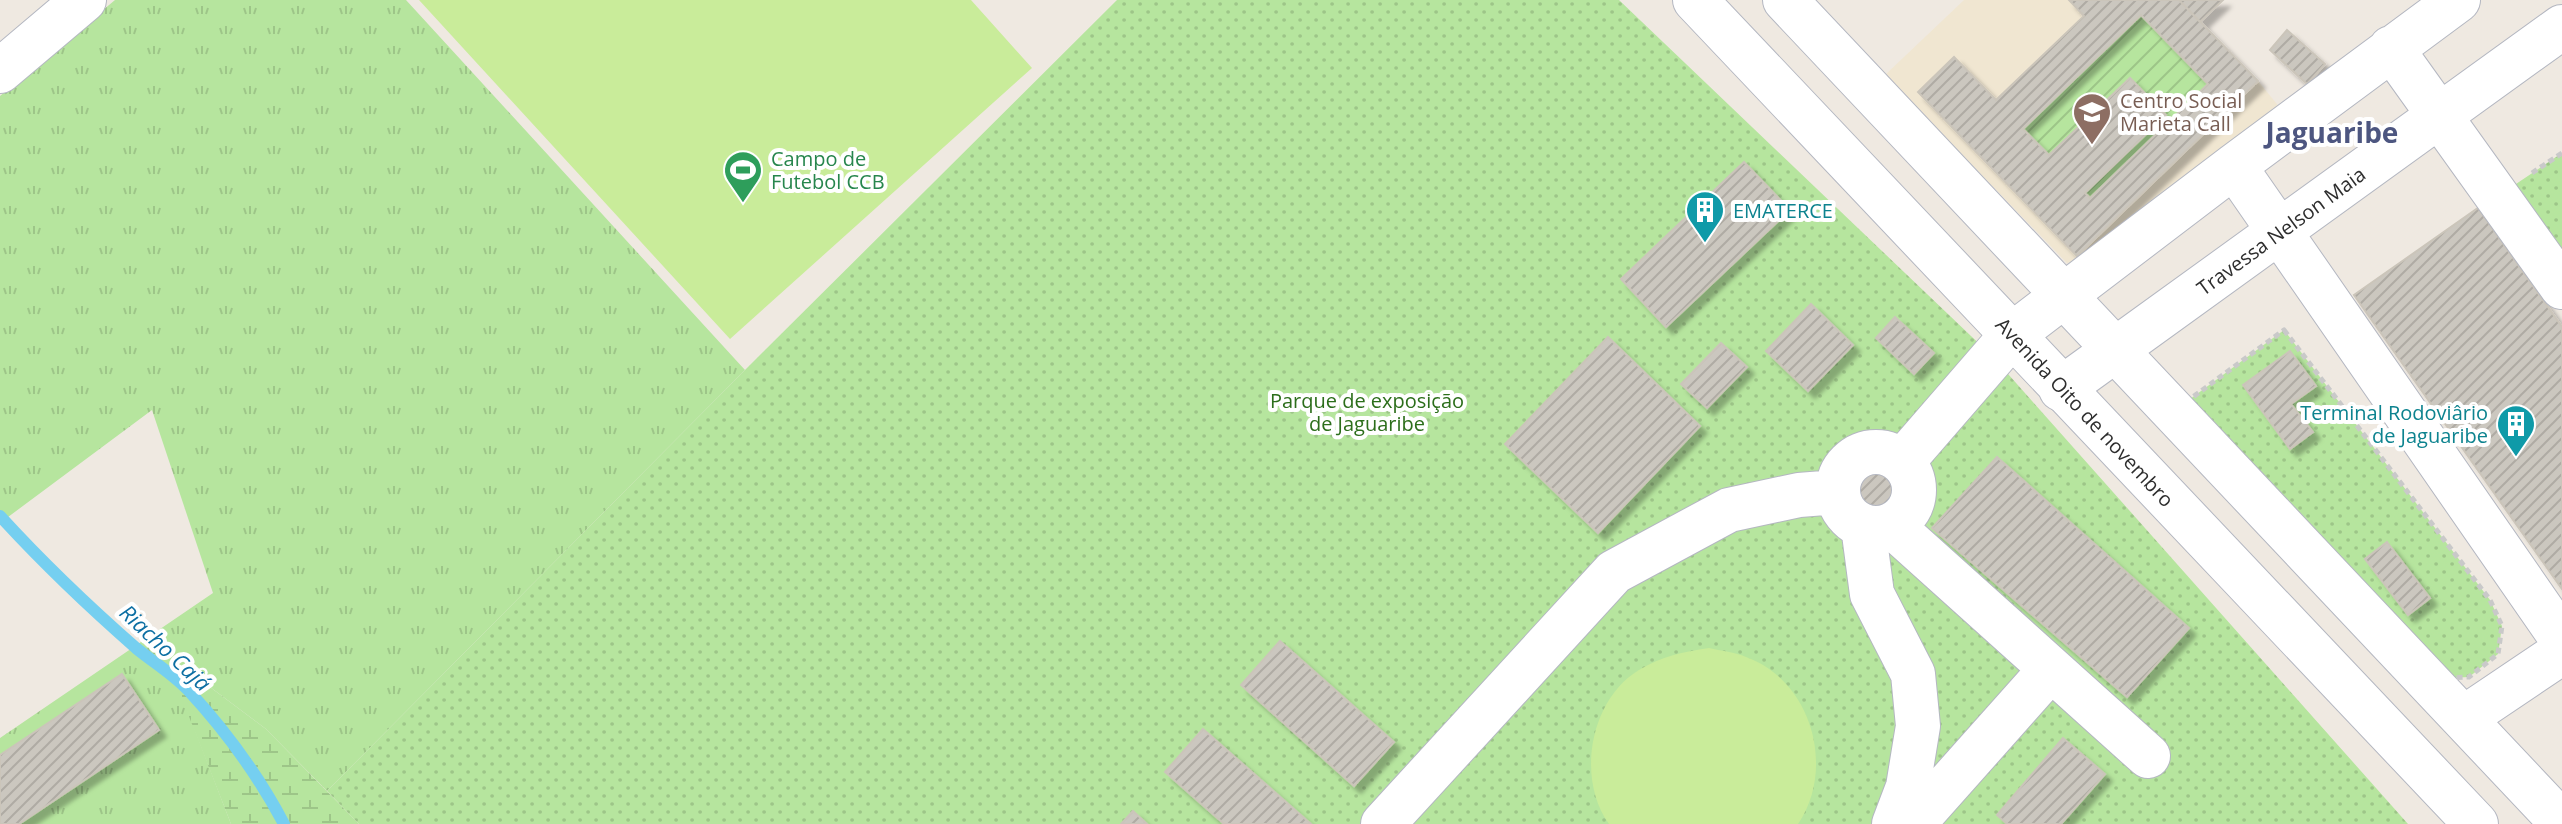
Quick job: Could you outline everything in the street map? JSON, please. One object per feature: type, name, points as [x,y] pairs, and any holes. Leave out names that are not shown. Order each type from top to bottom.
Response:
[{"type":"street","points":[[0,71],[84,0]]},
{"type":"street","name":"Avenida Oito de novembro","points":[[1695,0],[2476,824]]},
{"type":"street","points":[[1785,0],[2562,823]]},
{"type":"street","points":[[1902,462],[2012,335],[2458,0]]},
{"type":"street","name":"Travessa Nelson Maia","points":[[2061,389],[2562,27]]},
{"type":"street","points":[[2391,48],[2562,287]]},
{"type":"street","points":[[2234,166],[2562,639]]},
{"type":"street","points":[[1877,525],[1903,516],[1911,504],[1914,489],[1911,474],[1902,462],[1890,454],[1875,451],[1860,454],[1848,463],[1840,476],[1837,492],[1841,506],[1851,518],[1877,525],[2148,756]]},
{"type":"street","points":[[1383,824],[1614,572],[1729,510],[1799,495],[1837,492]]},
{"type":"street","points":[[1877,525],[1872,594],[1913,674],[1918,726],[1908,787],[1894,824]]},
{"type":"street","points":[[2344,685],[2395,643]]},
{"type":"street","points":[[2464,718],[2562,652]]},
{"type":"street","points":[[1913,824],[2050,670]]},
{"type":"path","points":[[2284,330],[2490,600],[2502,626],[2498,654],[2469,677],[2449,678],[2182,405],[2284,330]]},
{"type":"shaded area","name":"Centro Social Marieta Call","points":[[1964,0],[2179,0],[2281,109],[2076,261],[2067,263],[1885,75]]},
{"type":"green space","points":[[115,0],[406,0],[745,370],[327,791],[266,729],[190,672],[173,673],[231,824],[0,824],[0,738],[213,593],[152,410],[0,523],[0,96]]},
{"type":"green space","name":"Campo de Futebol CCB","points":[[419,0],[971,0],[1032,68],[730,339]]},
{"type":"green space","name":"Parque de exposição de Jaguaribe","points":[[1117,0],[1619,0],[1993,357],[2408,824],[359,824],[327,791]]},
{"type":"green space","points":[[2141,15],[2208,84],[2090,198],[2085,193],[2165,115],[2130,78],[2049,155],[2023,129]]},
{"type":"green space","points":[[2562,153],[2562,252],[2513,186]]},
{"type":"green space","points":[[2284,330],[2490,600],[2502,626],[2498,654],[2469,677],[2449,678],[2182,405]]},
{"type":"green space","points":[[1709,648],[1742,655],[1769,669],[1787,685],[1801,706],[1811,728],[1816,753],[1815,778],[1809,802],[1798,824],[1609,824],[1599,806],[1591,763],[1599,720],[1609,700],[1622,683],[1648,665],[1673,655]]},
{"type":"green space","points":[[190,672],[266,729],[359,824],[231,824],[172,673]]},
{"type":"building","points":[[2069,0],[2179,0],[2258,81],[2077,256],[1918,92],[1954,57],[1996,100],[2084,16]],"holes":[[[2141,15],[2208,84],[2090,198],[2085,193],[2166,115],[2130,78],[2049,155],[2023,129]]]},
{"type":"building","points":[[2179,0],[2223,0],[2200,22]]},
{"type":"building","points":[[2287,30],[2325,64],[2307,84],[2270,50]]},
{"type":"building","name":"EMATERCE","points":[[1744,162],[1790,210],[1666,327],[1621,279]]},
{"type":"building","name":"Terminal Rodoviârio de Jaguaribe","points":[[2478,208],[2562,327],[2562,589],[2354,295]]},
{"type":"building","points":[[1811,304],[1853,345],[1808,391],[1766,351]]},
{"type":"building","points":[[1895,317],[1934,353],[1914,374],[1876,338]]},
{"type":"building","points":[[1608,337],[1700,426],[1598,533],[1505,444]]},
{"type":"building","points":[[1721,343],[1747,367],[1707,408],[1681,384]]},
{"type":"building","points":[[2290,351],[2316,386],[2291,404],[2313,432],[2290,449],[2243,385]]},
{"type":"building","points":[[1997,457],[2189,628],[2127,697],[1932,528]]},
{"type":"building","points":[[1883,463],[1903,482],[1904,492],[1896,509],[1856,511],[1850,504],[1851,478],[1864,465]]},
{"type":"building","points":[[2387,542],[2430,598],[2408,615],[2365,559]]},
{"type":"building","points":[[1280,641],[1394,742],[1354,786],[1241,685]]},
{"type":"building","points":[[122,674],[159,730],[19,824],[0,824],[0,755]]},
{"type":"building","points":[[1203,729],[1311,824],[1224,824],[1165,772]]},
{"type":"building","points":[[2063,738],[2105,774],[2061,824],[2007,824],[1997,815]]},
{"type":"building","points":[[1133,811],[1147,824],[1121,824]]},
{"type":"waterway","name":"Riacho Cajá","points":[[0,516],[101,616],[188,690],[240,754],[284,824]]},
{"type":"place","name":"Centro Social Marieta Call","points":[[2092,146]]},
{"type":"place","name":"Campo de Futebol CCB","points":[[743,204]]},
{"type":"place","name":"EMATERCE","points":[[1705,244]]},
{"type":"place","name":"Terminal Rodoviârio de Jaguaribe","points":[[2516,458]]},
{"type":"district","name":"Jaguaribe","points":[[2332,132]]}]
